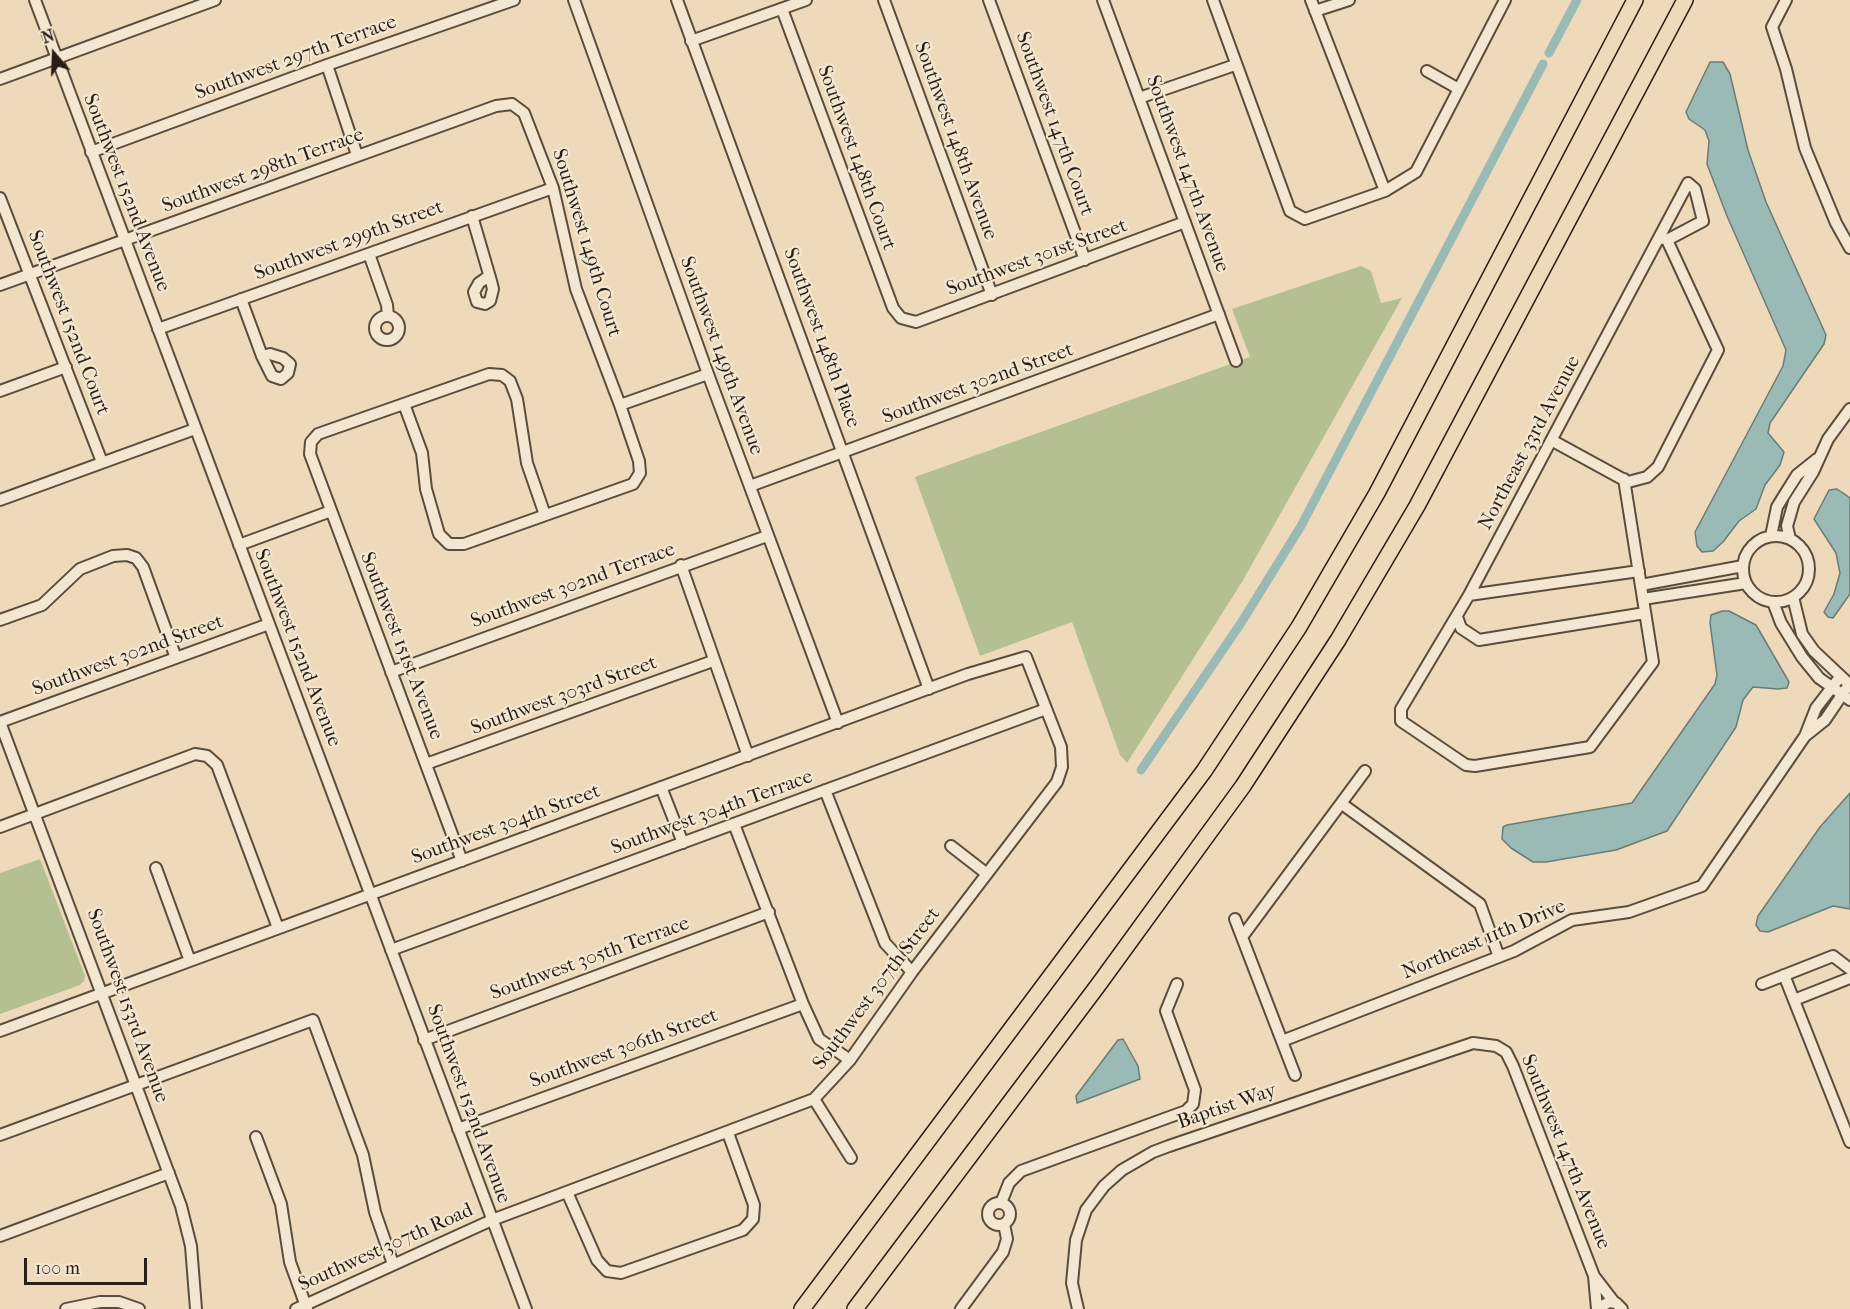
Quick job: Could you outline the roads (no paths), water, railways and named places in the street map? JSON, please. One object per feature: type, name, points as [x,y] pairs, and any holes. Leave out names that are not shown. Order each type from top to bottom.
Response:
[{"type":"highway","points":[[802,1309],[1204,771],[1299,627],[1383,483],[1635,0]]},
{"type":"highway","points":[[855,1309],[1237,796],[1338,640],[1417,506],[1685,0]]},
{"type":"street","name":"Southwest 152nd Avenue","points":[[35,0],[526,1309]]},
{"type":"street","points":[[0,79],[215,0]]},
{"type":"street","name":"Southwest 297th Terrace","points":[[91,152],[327,65],[514,0]]},
{"type":"street","name":"Southwest 149th Avenue","points":[[574,0],[767,536],[838,723]]},
{"type":"street","name":"Southwest 148th Place","points":[[676,0],[761,224],[929,689]]},
{"type":"street","points":[[691,41],[806,0]]},
{"type":"street","name":"Southwest 148th Avenue","points":[[884,0],[992,295]]},
{"type":"street","name":"Southwest 147th Court","points":[[989,0],[1085,260]]},
{"type":"street","name":"Southwest 147th Avenue","points":[[1103,0],[1236,361]]},
{"type":"street","points":[[1213,0],[1290,211],[1305,219],[1385,190],[1416,172],[1504,0]]},
{"type":"street","points":[[1311,0],[1385,190]]},
{"type":"street","points":[[1315,11],[1349,0]]},
{"type":"street","points":[[1786,0],[1772,27],[1786,69],[1805,148],[1836,224],[1850,248]]},
{"type":"street","name":"Southwest 148th Court","points":[[782,9],[893,308],[901,318]]},
{"type":"street","points":[[327,65],[357,155]]},
{"type":"street","points":[[1139,98],[1235,65]]},
{"type":"street","points":[[1428,71],[1457,88]]},
{"type":"street","name":"Southwest 298th Terrace","points":[[0,285],[357,155],[505,104]]},
{"type":"street","name":"Southwest 149th Court","points":[[505,104],[512,104],[524,113],[553,188],[576,289],[639,461],[640,473],[633,484],[545,515]]},
{"type":"street","name":"Northeast 33rd Avenue","points":[[1645,613],[1653,662],[1590,747],[1475,766],[1466,765],[1401,721],[1399,716],[1401,709],[1457,617],[1663,238],[1688,183],[1695,189],[1703,220],[1663,238]]},
{"type":"street","name":"Southwest 299th Street","points":[[158,329],[553,188]]},
{"type":"street","name":"Southwest 152nd Court","points":[[0,198],[102,462]]},
{"type":"street","points":[[472,216],[489,276]]},
{"type":"street","name":"Southwest 301st Street","points":[[901,318],[916,322],[1185,222]]},
{"type":"street","points":[[1553,441],[1626,481],[1647,477],[1658,467],[1718,350],[1663,238]]},
{"type":"street","points":[[369,254],[387,305],[388,316]]},
{"type":"street","points":[[241,299],[262,356]]},
{"type":"street","name":"Southwest 302nd Street","points":[[750,486],[1219,314]]},
{"type":"street","points":[[0,391],[66,368]]},
{"type":"street","points":[[489,374],[502,375],[510,381],[517,399],[527,463],[545,515],[464,544],[449,544],[440,534],[426,489],[422,453],[404,404],[489,374]]},
{"type":"street","points":[[620,405],[708,374]]},
{"type":"street","name":"Southwest 151st Avenue","points":[[404,404],[318,434],[311,442],[310,454],[462,861]]},
{"type":"street","points":[[1771,536],[1777,507],[1785,494],[1797,475],[1817,458],[1850,409]]},
{"type":"street","points":[[0,500],[195,429]]},
{"type":"street","points":[[1790,539],[1788,517],[1794,502],[1813,472],[1817,458]]},
{"type":"street","points":[[1457,617],[1461,628],[1479,640],[1645,613],[1626,481]]},
{"type":"street","points":[[239,545],[331,511]]},
{"type":"street","name":"Southwest 302nd Terrace","points":[[391,672],[681,565],[767,536]]},
{"type":"street","points":[[1771,536],[1790,539],[1801,548],[1809,567],[1807,581],[1793,597],[1773,602],[1760,598],[1746,583],[1743,566],[1746,554],[1754,544],[1771,536]]},
{"type":"street","points":[[0,620],[42,605],[80,569],[113,556],[132,556],[143,567],[176,658]]},
{"type":"street","points":[[681,565],[748,756]]},
{"type":"street","points":[[1641,585],[1743,566]]},
{"type":"street","points":[[1469,595],[1638,571]]},
{"type":"street","points":[[1643,599],[1746,583]]},
{"type":"street","points":[[1793,597],[1802,634],[1814,651],[1850,684]]},
{"type":"street","points":[[1773,602],[1781,622],[1802,657],[1831,687],[1846,698]]},
{"type":"street","name":"Southwest 302nd Street","points":[[0,722],[269,624]]},
{"type":"street","name":"Southwest 304th Street","points":[[0,1031],[1005,662],[1026,657],[1046,709]]},
{"type":"street","name":"Southwest 303rd Street","points":[[426,764],[713,661]]},
{"type":"street","name":"Northeast 11th Drive","points":[[1282,1041],[1499,957],[1572,920],[1629,912],[1702,886],[1805,736],[1816,708],[1840,677]]},
{"type":"street","name":"Northeast 11th Drive","points":[[1805,736],[1825,720],[1846,698],[1850,684]]},
{"type":"street","name":"Southwest 307th Street","points":[[492,1220],[814,1099],[850,1060],[912,972],[1057,782],[1062,767],[1061,747],[1046,709]]},
{"type":"street","name":"Southwest 304th Terrace","points":[[391,950],[1046,709]]},
{"type":"street","name":"Southwest 153rd Avenue","points":[[0,722],[169,1173],[191,1246],[196,1309]]},
{"type":"street","points":[[0,827],[195,754],[207,756],[216,765],[278,928]]},
{"type":"street","points":[[1242,937],[1365,771]]},
{"type":"street","points":[[661,787],[683,843]]},
{"type":"street","points":[[825,790],[885,943],[912,972]]},
{"type":"street","points":[[1342,804],[1480,904],[1499,957]]},
{"type":"street","points":[[734,824],[803,1004],[819,1039],[850,1060]]},
{"type":"street","points":[[951,846],[987,874]]},
{"type":"street","points":[[156,868],[190,961]]},
{"type":"street","name":"Southwest 305th Terrace","points":[[424,1040],[769,912]]},
{"type":"street","points":[[1235,918],[1295,1075]]},
{"type":"street","points":[[1762,984],[1833,956],[1850,969]]},
{"type":"street","points":[[1784,975],[1850,1142]]},
{"type":"street","points":[[1794,1000],[1850,978]]},
{"type":"street","points":[[1001,1203],[1009,1183],[1017,1173],[1186,1111],[1194,1104],[1195,1090],[1166,1011],[1177,984]]},
{"type":"street","name":"Southwest 306th Street","points":[[458,1129],[803,1004]]},
{"type":"street","points":[[0,1135],[313,1020],[363,1155],[375,1212],[393,1264]]},
{"type":"street","name":"Baptist Way","points":[[1078,1309],[1072,1283],[1072,1263],[1086,1210],[1104,1186],[1136,1161],[1169,1146],[1473,1043],[1496,1046]]},
{"type":"street","name":"Southwest 147th Avenue","points":[[1496,1046],[1506,1052],[1513,1066],[1594,1276],[1597,1309]]},
{"type":"street","points":[[814,1099],[851,1158]]},
{"type":"street","points":[[567,1192],[597,1260],[607,1271],[621,1273],[743,1230],[753,1219],[754,1205],[728,1133]]},
{"type":"street","points":[[256,1137],[280,1204],[290,1262],[303,1308]]},
{"type":"street","points":[[0,1236],[169,1173]]},
{"type":"street","points":[[1001,1203],[1010,1211],[1010,1219],[1004,1224],[993,1224],[988,1215],[992,1205],[1001,1203]]},
{"type":"street","name":"Southwest 307th Road","points":[[303,1308],[393,1264],[492,1220]]},
{"type":"street","points":[[961,1309],[1003,1252],[1007,1239],[1004,1224]]},
{"type":"street","name":"Southwest 147th Avenue","points":[[1594,1276],[1618,1305]]},
{"type":"street","points":[[66,1309],[119,1302],[139,1309]]},
{"type":"street","points":[[1597,1309],[1606,1302],[1618,1305]]},
{"type":"water","points":[[1710,62],[1723,62],[1730,74],[1748,150],[1766,202],[1826,335],[1824,344],[1770,423],[1768,433],[1784,452],[1780,465],[1765,485],[1756,509],[1739,521],[1713,551],[1702,552],[1697,546],[1695,532],[1783,366],[1786,350],[1727,216],[1707,164],[1709,141],[1705,130],[1689,119],[1686,112]]},
{"type":"water","points":[[1837,489],[1850,498],[1850,594],[1833,618],[1828,617],[1824,612],[1834,594],[1840,573],[1836,553],[1814,519],[1829,490]]},
{"type":"water","points":[[1729,611],[1756,625],[1789,682],[1787,688],[1753,687],[1743,700],[1736,727],[1667,831],[1616,850],[1546,862],[1533,862],[1511,848],[1502,839],[1503,827],[1507,825],[1632,803],[1715,684],[1717,675],[1710,623],[1711,615]]},
{"type":"water","points":[[1850,793],[1850,909],[1833,906],[1768,932],[1760,931],[1756,925],[1758,916],[1820,827]]},
{"type":"water","points":[[1123,1039],[1138,1066],[1140,1079],[1077,1103],[1076,1096],[1118,1040]]},
{"type":"waterway","points":[[1549,53],[1577,0]]},
{"type":"waterway","points":[[1141,770],[1241,623],[1301,526],[1543,64]]}]
